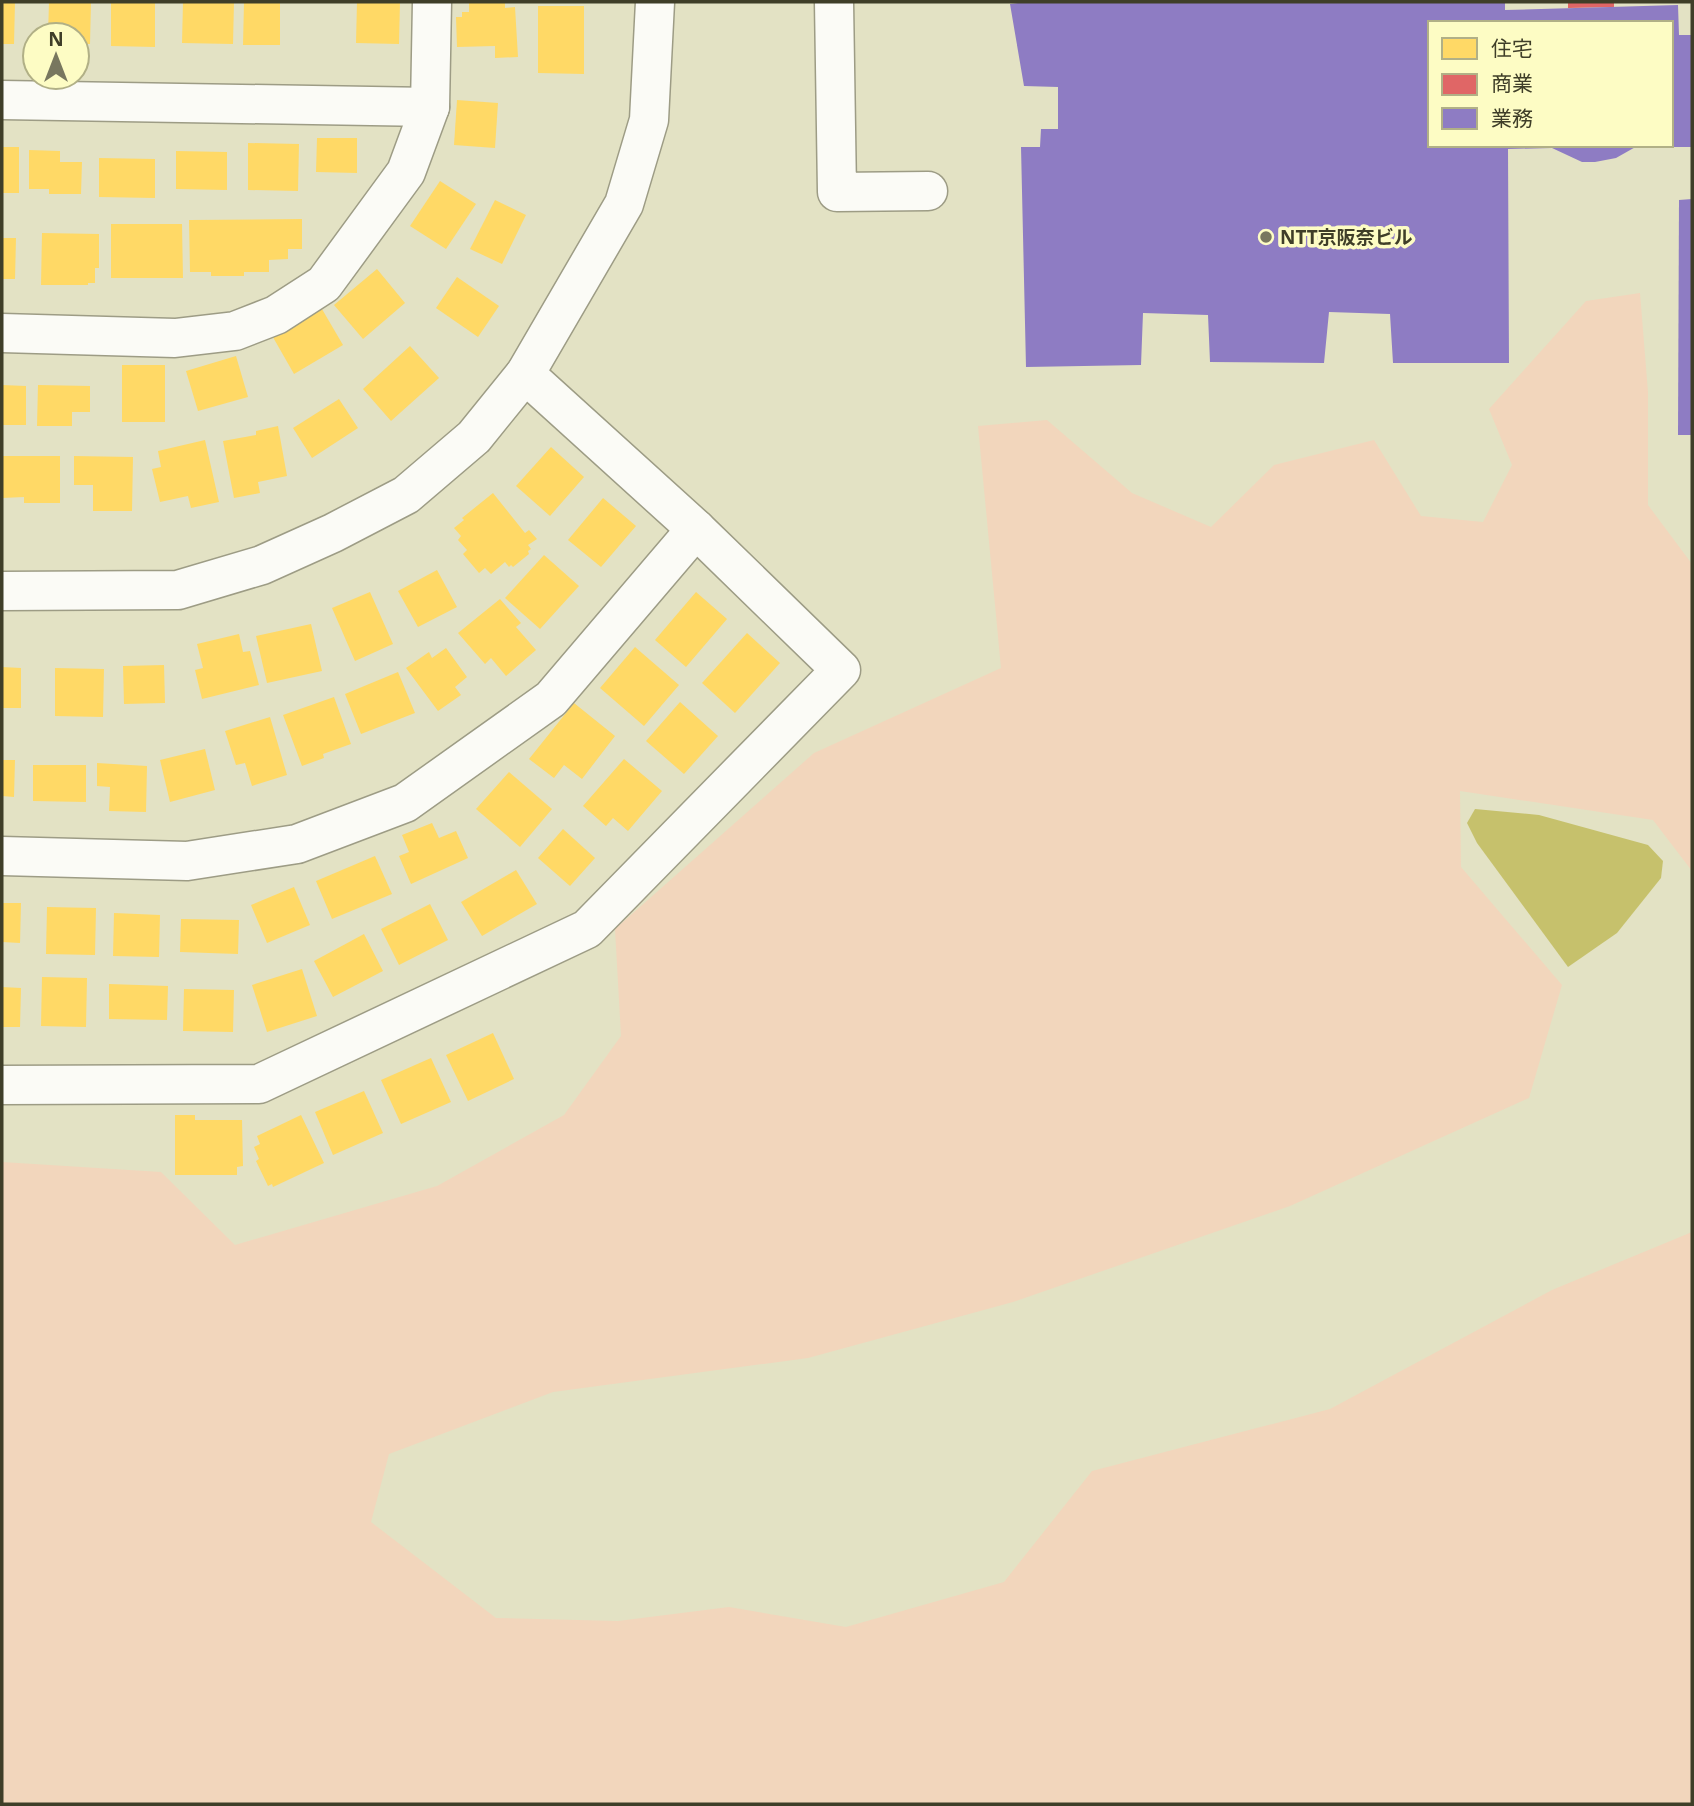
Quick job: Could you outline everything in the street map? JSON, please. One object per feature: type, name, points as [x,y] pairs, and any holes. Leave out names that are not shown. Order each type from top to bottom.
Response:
[{"type":"street","points":[[2,334],[175,338],[235,331],[276,315],[324,284],[407,172],[430,107],[432,2]]},
{"type":"street","points":[[2,591],[178,590],[262,565],[407,495],[474,437],[526,374],[624,204],[649,120],[655,2]]},
{"type":"street","points":[[834,2],[837,192],[928,191]]},
{"type":"street","points":[[2,100],[430,107]]},
{"type":"street","points":[[2,1085],[259,1084],[587,929],[841,670],[696,529],[526,374]]},
{"type":"street","points":[[2,856],[187,861],[298,844],[405,803],[551,699],[696,529]]},
{"type":"shaded area","points":[[1640,293],[1648,392],[1648,505],[1692,564],[1692,871],[1653,820],[1460,791],[1461,867],[1562,985],[1529,1098],[1290,1206],[1013,1302],[808,1358],[553,1392],[389,1454],[371,1522],[496,1618],[618,1621],[729,1607],[846,1627],[1004,1582],[1092,1471],[1330,1409],[1552,1290],[1692,1232],[1692,1804],[2,1804],[2,1162],[161,1172],[235,1245],[437,1186],[564,1115],[621,1036],[615,929],[814,753],[1001,668],[978,426],[1047,420],[1132,493],[1211,527],[1274,465],[1374,440],[1421,516],[1483,522],[1512,465],[1489,409],[1586,301]]},
{"type":"shaded area","points":[[1475,809],[1539,815],[1648,845],[1663,861],[1661,878],[1617,933],[1568,967],[1477,843],[1467,823]]},
{"type":"building: 住宅","points":[[2,2],[15,2],[14,44],[2,44]]},
{"type":"building: 住宅","points":[[49,2],[91,2],[91,21],[48,21]]},
{"type":"building: 住宅","points":[[111,2],[155,2],[155,47],[111,46]]},
{"type":"building: 住宅","points":[[183,2],[234,2],[233,44],[182,43]]},
{"type":"building: 住宅","points":[[244,2],[280,2],[280,45],[243,45]]},
{"type":"building: 住宅","points":[[357,2],[400,2],[399,44],[356,43]]},
{"type":"building: 住宅","points":[[469,2],[505,2],[505,8],[515,7],[518,57],[495,58],[495,46],[457,47],[456,17],[462,17],[462,12],[469,12]]},
{"type":"building: 住宅","points":[[538,6],[584,6],[584,74],[538,73]]},
{"type":"building: 住宅","points":[[457,100],[498,103],[495,148],[454,145]]},
{"type":"building: 住宅","points":[[317,138],[357,138],[357,173],[316,172]]},
{"type":"building: 住宅","points":[[248,143],[299,144],[298,191],[248,190]]},
{"type":"building: 住宅","points":[[2,147],[19,147],[19,193],[2,193]]},
{"type":"building: 住宅","points":[[29,150],[60,151],[60,162],[82,162],[81,194],[49,194],[49,189],[29,189]]},
{"type":"building: 住宅","points":[[176,151],[227,152],[227,190],[176,189]]},
{"type":"building: 住宅","points":[[99,158],[155,159],[155,198],[99,197]]},
{"type":"building: 住宅","points":[[440,181],[476,204],[446,249],[410,226]]},
{"type":"building: 住宅","points":[[495,200],[526,215],[502,264],[470,249]]},
{"type":"building: 住宅","points":[[302,219],[302,249],[288,249],[288,259],[269,260],[269,272],[244,272],[244,276],[211,276],[211,272],[190,272],[189,220]]},
{"type":"building: 住宅","points":[[111,224],[182,224],[183,278],[111,278]]},
{"type":"building: 住宅","points":[[42,233],[99,234],[99,268],[95,268],[95,283],[41,285]]},
{"type":"building: 住宅","points":[[2,238],[16,238],[15,279],[2,279]]},
{"type":"building: 住宅","points":[[377,269],[405,303],[363,339],[334,305]]},
{"type":"building: 住宅","points":[[457,277],[499,306],[478,337],[436,308]]},
{"type":"building: 住宅","points":[[319,304],[343,345],[294,374],[270,332]]},
{"type":"building: 住宅","points":[[410,346],[439,378],[391,421],[363,389]]},
{"type":"building: 住宅","points":[[236,356],[248,397],[198,411],[186,371]]},
{"type":"building: 住宅","points":[[122,365],[165,365],[165,422],[122,422]]},
{"type":"building: 住宅","points":[[2,385],[26,386],[26,425],[2,425]]},
{"type":"building: 住宅","points":[[38,385],[90,386],[90,412],[72,412],[72,426],[37,426]]},
{"type":"building: 住宅","points":[[339,399],[358,428],[312,458],[293,428]]},
{"type":"building: 住宅","points":[[278,426],[287,476],[258,482],[260,493],[234,498],[223,441],[256,435],[256,431]]},
{"type":"building: 住宅","points":[[205,440],[219,502],[191,508],[188,496],[160,502],[152,469],[161,467],[158,451]]},
{"type":"building: 住宅","points":[[551,447],[584,477],[550,516],[516,486]]},
{"type":"building: 住宅","points":[[2,456],[60,456],[60,503],[24,503],[24,497],[2,498]]},
{"type":"building: 住宅","points":[[74,456],[133,457],[132,511],[93,511],[93,485],[74,485]]},
{"type":"building: 住宅","points":[[493,493],[525,533],[529,530],[537,539],[528,545],[531,549],[529,554],[513,567],[509,567],[505,562],[491,574],[485,568],[479,573],[463,554],[467,550],[458,540],[461,536],[454,528]]},
{"type":"building: 住宅","points":[[603,498],[636,526],[601,567],[568,540]]},
{"type":"building: 住宅","points":[[544,555],[579,586],[540,629],[505,598]]},
{"type":"building: 住宅","points":[[437,570],[457,607],[418,627],[398,591]]},
{"type":"building: 住宅","points":[[370,592],[393,644],[355,661],[332,608]]},
{"type":"building: 住宅","points":[[696,592],[727,619],[686,667],[655,640]]},
{"type":"building: 住宅","points":[[500,599],[521,623],[516,627],[536,650],[506,676],[491,658],[485,664],[458,633]]},
{"type":"building: 住宅","points":[[311,624],[322,671],[267,683],[256,636]]},
{"type":"building: 住宅","points":[[747,633],[780,663],[735,713],[702,683]]},
{"type":"building: 住宅","points":[[239,634],[243,652],[250,651],[259,685],[202,699],[195,670],[203,668],[197,644]]},
{"type":"building: 住宅","points":[[635,647],[679,685],[644,726],[600,688]]},
{"type":"building: 住宅","points":[[446,648],[467,677],[455,687],[461,695],[438,711],[406,668],[429,652],[432,658]]},
{"type":"building: 住宅","points":[[164,665],[165,703],[124,704],[123,666]]},
{"type":"building: 住宅","points":[[2,667],[21,668],[21,708],[2,708]]},
{"type":"building: 住宅","points":[[55,668],[104,669],[103,717],[55,716]]},
{"type":"building: 住宅","points":[[398,672],[415,713],[361,734],[345,694]]},
{"type":"building: 住宅","points":[[334,697],[351,744],[323,754],[324,758],[302,766],[283,715]]},
{"type":"building: 住宅","points":[[680,702],[718,736],[684,774],[646,741]]},
{"type":"building: 住宅","points":[[574,703],[615,736],[582,779],[564,765],[554,778],[529,759]]},
{"type":"building: 住宅","points":[[270,717],[287,775],[252,786],[245,763],[236,765],[225,731]]},
{"type":"building: 住宅","points":[[205,749],[215,790],[170,802],[160,760]]},
{"type":"building: 住宅","points":[[624,759],[662,791],[628,831],[613,818],[606,826],[583,806]]},
{"type":"building: 住宅","points":[[2,760],[15,760],[14,797],[2,796]]},
{"type":"building: 住宅","points":[[97,763],[147,766],[146,812],[109,811],[110,787],[97,786]]},
{"type":"building: 住宅","points":[[33,765],[86,765],[86,802],[33,801]]},
{"type":"building: 住宅","points":[[509,772],[552,809],[520,847],[476,809]]},
{"type":"building: 住宅","points":[[432,823],[439,838],[456,831],[468,858],[411,884],[399,856],[409,852],[402,835]]},
{"type":"building: 住宅","points":[[563,829],[595,858],[570,886],[538,858]]},
{"type":"building: 住宅","points":[[375,856],[392,894],[332,919],[316,881]]},
{"type":"building: 住宅","points":[[516,870],[537,904],[482,936],[461,902]]},
{"type":"building: 住宅","points":[[294,887],[310,925],[267,943],[251,905]]},
{"type":"building: 住宅","points":[[2,903],[21,903],[20,943],[2,942]]},
{"type":"building: 住宅","points":[[430,904],[448,940],[399,965],[381,929]]},
{"type":"building: 住宅","points":[[47,907],[96,908],[95,955],[46,954]]},
{"type":"building: 住宅","points":[[114,913],[160,915],[159,957],[113,956]]},
{"type":"building: 住宅","points":[[181,919],[239,920],[238,954],[180,952]]},
{"type":"building: 住宅","points":[[364,934],[383,971],[333,997],[314,961]]},
{"type":"building: 住宅","points":[[302,969],[317,1016],[267,1032],[252,985]]},
{"type":"building: 住宅","points":[[42,977],[87,978],[86,1027],[41,1026]]},
{"type":"building: 住宅","points":[[109,984],[168,986],[167,1020],[109,1019]]},
{"type":"building: 住宅","points":[[2,987],[21,988],[20,1027],[2,1027]]},
{"type":"building: 住宅","points":[[184,989],[234,990],[233,1032],[183,1031]]},
{"type":"building: 住宅","points":[[493,1033],[514,1079],[468,1101],[446,1055]]},
{"type":"building: 住宅","points":[[431,1058],[451,1102],[401,1124],[381,1080]]},
{"type":"building: 住宅","points":[[364,1091],[383,1133],[333,1155],[315,1112]]},
{"type":"building: 住宅","points":[[175,1115],[195,1115],[195,1120],[242,1120],[243,1166],[237,1167],[237,1175],[175,1175]]},
{"type":"building: 住宅","points":[[301,1115],[324,1163],[273,1187],[272,1184],[268,1186],[256,1161],[259,1159],[254,1147],[260,1144],[257,1136]]},
{"type":"building: 商業","points":[[1568,2],[1614,2],[1614,7],[1568,8]]},
{"type":"building: 業務","name":"NTT京阪奈ビル","points":[[1505,2],[1505,10],[1678,5],[1679,35],[1692,35],[1692,147],[1673,147],[1673,21],[1428,21],[1428,147],[1635,147],[1616,158],[1595,162],[1582,162],[1552,148],[1508,149],[1509,363],[1393,363],[1390,314],[1329,312],[1324,363],[1210,362],[1208,315],[1143,313],[1141,365],[1026,367],[1021,147],[1040,147],[1041,129],[1058,129],[1058,87],[1024,86],[1010,4]]},
{"type":"building: 業務","points":[[1692,199],[1692,435],[1678,435],[1679,200]]},
{"type":"place","name":"NTT京阪奈ビル","points":[[1266,237]]}]
